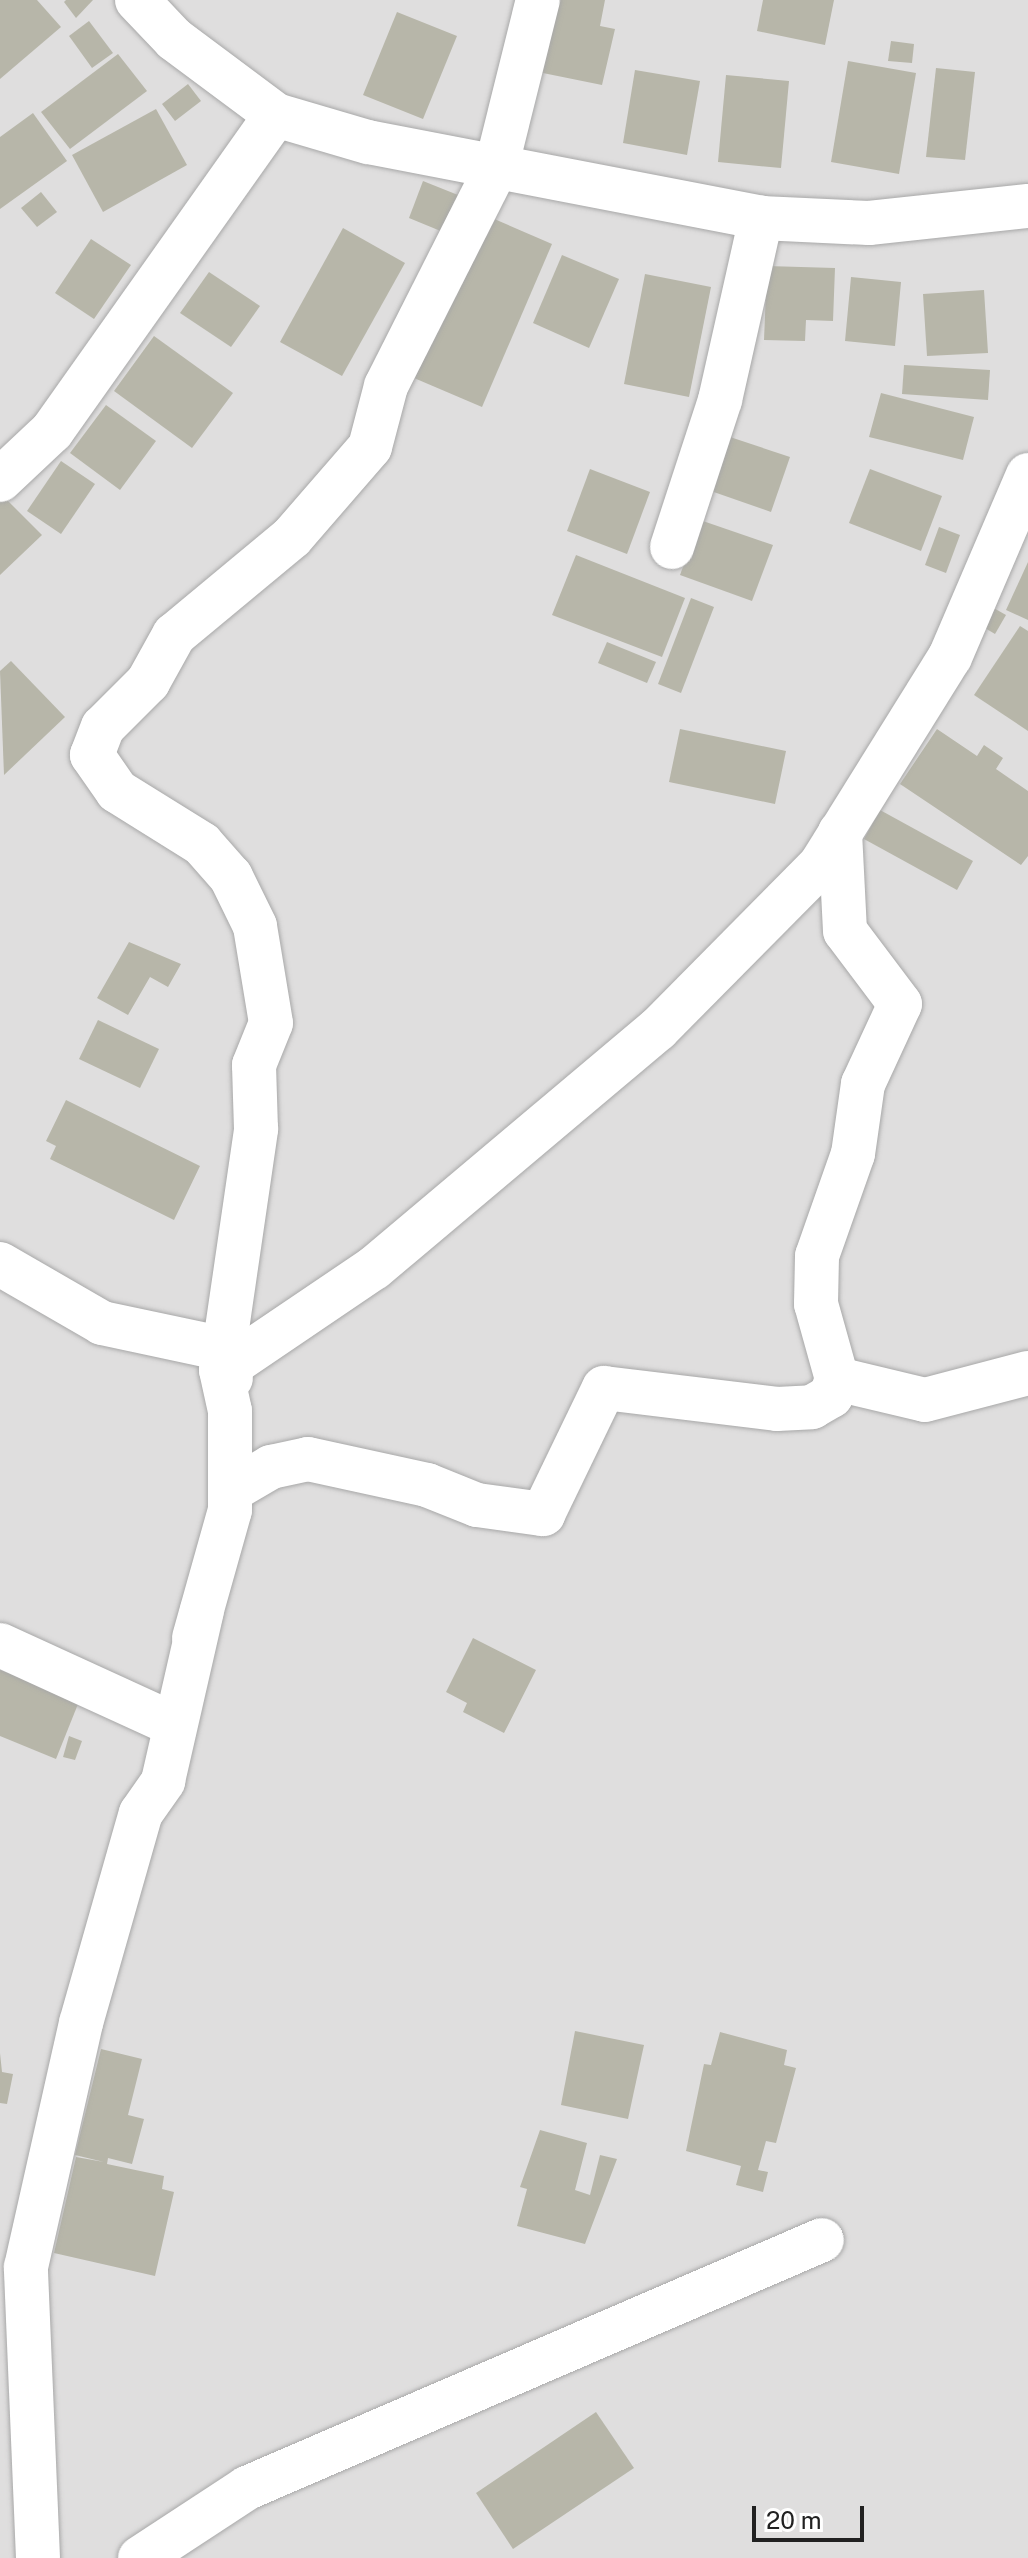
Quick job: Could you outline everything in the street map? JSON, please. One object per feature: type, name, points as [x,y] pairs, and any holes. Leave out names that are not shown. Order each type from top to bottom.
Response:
[{"type":"street","points":[[137,0],[174,39],[276,115],[496,168],[761,218],[869,223],[1028,206]]},
{"type":"street","points":[[38,2558],[26,2267],[81,2023],[141,1813],[163,1781],[230,1491],[230,1411],[221,1370],[256,1129],[254,1065],[271,1023],[255,926],[231,877],[202,844],[117,791],[92,755],[103,727],[148,682],[174,635],[292,537],[370,447],[386,386],[496,168],[538,0]]},
{"type":"street","points":[[0,480],[52,431],[276,115]]},
{"type":"street","points":[[672,547],[720,400],[761,218]]},
{"type":"street","points":[[229,1366],[374,1268],[658,1029],[821,864],[950,657],[1028,475]]},
{"type":"street","points":[[230,1491],[271,1467],[308,1459],[427,1485],[477,1505],[543,1514],[604,1388],[777,1409],[812,1407],[831,1396],[837,1379],[816,1304],[817,1256],[853,1154],[863,1084],[900,1004],[845,931],[840,832]]},
{"type":"street","points":[[0,1264],[102,1323],[215,1347],[229,1366],[235,1395],[230,1491],[218,1572],[194,1638]]},
{"type":"street","points":[[837,1379],[925,1400],[1028,1373]]},
{"type":"street","points":[[0,1645],[175,1725]]},
{"type":"street","points":[[140,2558],[247,2488],[822,2240]]},
{"type":"shaded area","points":[[0,0],[1028,0],[1028,2558],[0,2558]]},
{"type":"building","points":[[0,0],[37,0],[61,27],[0,79]]},
{"type":"building","points":[[66,0],[93,0],[76,18],[64,2]]},
{"type":"building","points":[[553,0],[605,0],[600,26],[615,29],[602,85],[538,72]]},
{"type":"building","points":[[763,0],[834,0],[825,45],[757,31]]},
{"type":"building","points":[[397,12],[457,36],[423,119],[363,95]]},
{"type":"building","points":[[89,21],[113,53],[92,68],[69,36]]},
{"type":"building","points":[[891,41],[914,44],[912,63],[888,61]]},
{"type":"building","points":[[118,54],[147,91],[70,149],[41,112]]},
{"type":"building","points":[[848,61],[916,73],[899,174],[831,162]]},
{"type":"building","points":[[936,68],[975,72],[965,160],[926,157]]},
{"type":"building","points":[[635,70],[700,81],[687,155],[623,143]]},
{"type":"building","points":[[726,75],[789,81],[781,168],[718,162]]},
{"type":"building","points":[[188,84],[201,101],[175,121],[162,104]]},
{"type":"building","points":[[156,109],[187,165],[103,212],[72,155]]},
{"type":"building","points":[[33,113],[67,161],[0,209],[0,137]]},
{"type":"building","points":[[423,181],[458,195],[443,232],[409,218]]},
{"type":"building","points":[[41,192],[57,212],[37,227],[21,208]]},
{"type":"building","points":[[485,215],[552,244],[482,407],[414,378]]},
{"type":"building","points":[[343,228],[405,263],[342,376],[280,342]]},
{"type":"building","points":[[91,239],[131,265],[94,319],[55,293]]},
{"type":"building","points":[[562,255],[619,279],[589,348],[533,323]]},
{"type":"building","points":[[767,266],[835,268],[833,321],[806,320],[805,341],[764,340]]},
{"type":"building","points":[[209,272],[260,306],[231,347],[180,313]]},
{"type":"building","points":[[645,274],[711,287],[689,397],[624,384]]},
{"type":"building","points":[[851,277],[901,282],[895,346],[845,341]]},
{"type":"building","points":[[984,290],[988,353],[927,356],[923,294]]},
{"type":"building","points":[[154,336],[233,393],[192,448],[114,391]]},
{"type":"building","points":[[904,365],[990,370],[988,400],[902,394]]},
{"type":"building","points":[[881,393],[974,417],[963,460],[869,437]]},
{"type":"building","points":[[106,405],[156,441],[120,490],[70,453]]},
{"type":"building","points":[[727,436],[790,457],[771,512],[708,490]]},
{"type":"building","points":[[61,461],[95,484],[61,534],[27,511]]},
{"type":"building","points":[[590,469],[650,492],[627,554],[567,531]]},
{"type":"building","points":[[870,469],[942,496],[921,551],[849,523]]},
{"type":"building","points":[[0,493],[42,535],[0,575]]},
{"type":"building","points":[[700,520],[773,545],[752,601],[680,575]]},
{"type":"building","points":[[939,527],[960,535],[946,573],[925,565]]},
{"type":"building","points":[[576,555],[685,598],[662,657],[552,615]]},
{"type":"building","points":[[1028,562],[1028,620],[1006,610]]},
{"type":"building","points":[[691,598],[714,607],[681,693],[658,684]]},
{"type":"building","points":[[983,602],[1006,615],[995,634],[973,621]]},
{"type":"building","points":[[1020,626],[1028,631],[1028,731],[974,695]]},
{"type":"building","points":[[607,642],[656,662],[647,683],[598,663]]},
{"type":"building","points":[[11,661],[65,717],[4,775],[0,671]]},
{"type":"building","points":[[680,729],[786,751],[775,804],[669,782]]},
{"type":"building","points":[[937,729],[977,756],[984,745],[1003,758],[996,769],[1028,791],[1028,856],[1021,865],[900,784]]},
{"type":"building","points":[[880,810],[973,861],[957,890],[864,839]]},
{"type":"building","points":[[129,942],[181,964],[168,987],[150,977],[128,1015],[97,998]]},
{"type":"building","points":[[98,1020],[159,1049],[140,1088],[79,1059]]},
{"type":"building","points":[[66,1100],[200,1166],[174,1220],[50,1159],[56,1146],[46,1141]]},
{"type":"building","points":[[473,1638],[536,1670],[504,1733],[463,1712],[467,1703],[446,1692]]},
{"type":"building","points":[[0,1670],[80,1699],[56,1759],[0,1736]]},
{"type":"building","points":[[69,1736],[82,1741],[75,1760],[63,1757]]},
{"type":"building","points":[[575,2031],[644,2045],[628,2119],[561,2105]]},
{"type":"building","points":[[720,2032],[787,2050],[784,2065],[796,2068],[776,2143],[766,2141],[758,2170],[768,2172],[763,2192],[736,2185],[741,2166],[686,2151],[704,2064],[711,2065]]},
{"type":"building","points":[[101,2049],[142,2059],[128,2115],[144,2119],[132,2164],[108,2158],[107,2164],[164,2176],[162,2189],[174,2192],[155,2276],[54,2253],[76,2157],[104,2162],[75,2155]]},
{"type":"building","points":[[0,2053],[2,2072],[13,2074],[7,2104],[0,2103]]},
{"type":"building","points":[[540,2130],[587,2143],[575,2190],[590,2195],[600,2155],[617,2159],[585,2244],[517,2226],[527,2189],[520,2187]]},
{"type":"building","points":[[596,2412],[634,2468],[513,2549],[476,2493]]}]
